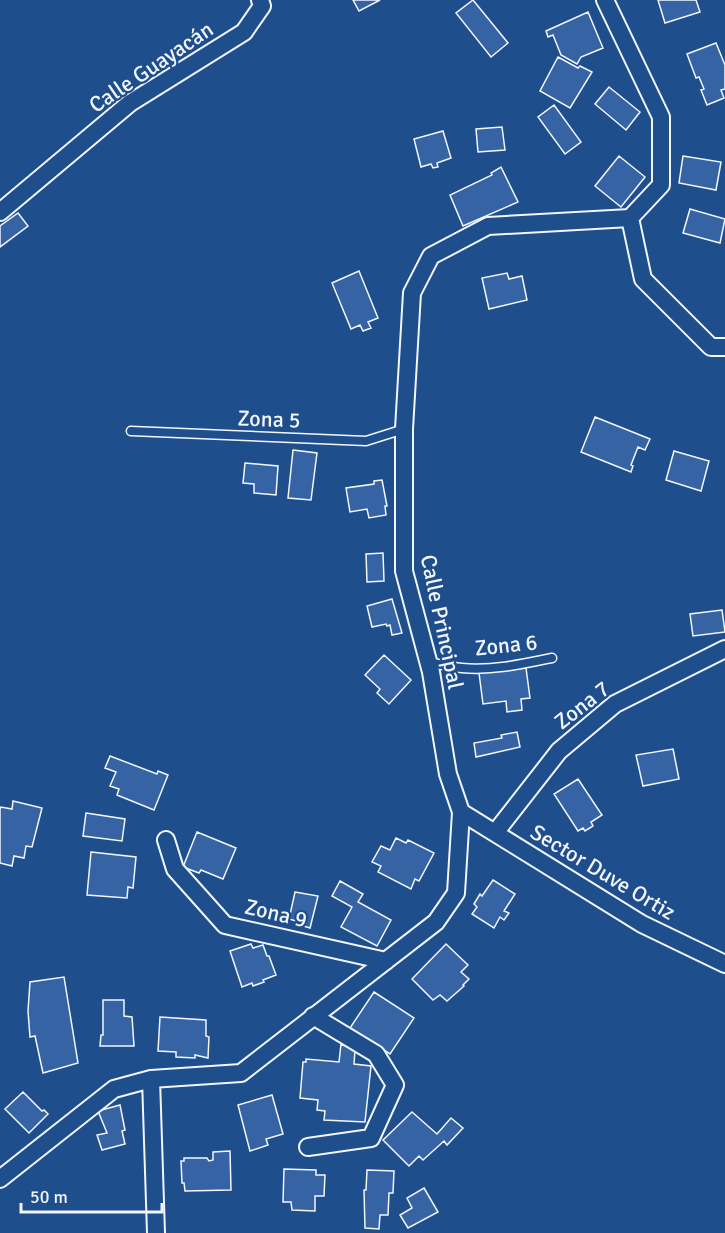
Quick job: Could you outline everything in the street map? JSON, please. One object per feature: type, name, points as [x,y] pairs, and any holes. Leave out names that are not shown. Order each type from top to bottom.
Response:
[{"type":"street","name":"Calle Guayacán","points":[[0,212],[130,103],[244,32],[262,6],[260,0]]},
{"type":"street","points":[[605,0],[661,117],[661,185],[630,218],[644,279],[711,347],[725,347]]},
{"type":"street","name":"Calle Principal","points":[[0,1179],[114,1089],[151,1079],[241,1073],[436,922],[456,893],[461,812],[448,774],[429,662],[404,571],[404,429],[412,293],[431,256],[489,226],[630,218]]},
{"type":"street","name":"Zona 7","points":[[495,833],[559,751],[615,704],[725,648]]},
{"type":"street","name":"Sector Duve Ortiz","points":[[461,812],[642,924],[725,964]]},
{"type":"street","name":"Zona 9","points":[[166,840],[175,869],[225,925],[386,961]]},
{"type":"street","points":[[308,1147],[371,1138],[395,1085],[376,1054],[313,1017]]},
{"type":"street","points":[[151,1079],[156,1233]]},
{"type":"lane","name":"Zona 5","points":[[131,431],[366,441],[404,429]]},
{"type":"lane","name":"Zona 6","points":[[429,662],[462,668],[484,668],[552,658]]},
{"type":"building","points":[[353,0],[380,0],[359,11]]},
{"type":"building","points":[[473,0],[508,43],[491,57],[456,13]]},
{"type":"building","points":[[658,0],[696,0],[700,12],[665,23]]},
{"type":"building","points":[[588,12],[603,48],[581,57],[577,64],[561,55],[553,35],[548,37],[546,31]]},
{"type":"building","points":[[716,43],[725,65],[725,89],[721,90],[724,98],[707,105],[701,90],[704,89],[699,77],[696,78],[687,54]]},
{"type":"building","points":[[558,57],[578,68],[580,66],[592,72],[570,108],[540,91]]},
{"type":"building","points":[[609,87],[640,112],[626,130],[595,104]]},
{"type":"building","points":[[554,105],[581,142],[565,154],[538,117]]},
{"type":"building","points":[[502,127],[505,150],[478,152],[476,129]]},
{"type":"building","points":[[443,131],[451,158],[437,163],[438,167],[433,168],[431,164],[421,167],[414,139]]},
{"type":"building","points":[[619,156],[645,177],[621,207],[595,186]]},
{"type":"building","points":[[683,156],[721,162],[716,190],[679,183]]},
{"type":"building","points":[[501,167],[518,202],[463,226],[450,195],[492,175],[491,173]]},
{"type":"building","points":[[690,209],[725,219],[720,243],[683,233]]},
{"type":"building","points":[[18,213],[28,226],[0,247],[0,226]]},
{"type":"building","points":[[359,271],[378,318],[368,322],[371,328],[363,331],[360,325],[351,329],[332,283]]},
{"type":"building","points":[[507,273],[509,279],[522,276],[527,300],[489,309],[482,278]]},
{"type":"building","points":[[595,417],[650,439],[645,450],[638,447],[631,465],[633,466],[631,472],[581,452]]},
{"type":"building","points":[[293,450],[317,453],[311,500],[288,498]]},
{"type":"building","points":[[674,451],[709,461],[701,491],[666,480]]},
{"type":"building","points":[[245,463],[278,466],[276,495],[254,493],[254,484],[243,483]]},
{"type":"building","points":[[382,480],[387,506],[385,506],[386,515],[369,518],[367,509],[350,512],[346,488],[374,484],[374,481]]},
{"type":"building","points":[[383,553],[384,581],[367,582],[366,554]]},
{"type":"building","points":[[392,599],[402,633],[392,635],[390,625],[372,627],[367,606]]},
{"type":"building","points":[[722,610],[725,632],[693,636],[690,614]]},
{"type":"building","points":[[384,655],[411,680],[389,704],[377,693],[380,689],[365,675]]},
{"type":"building","points":[[526,668],[530,698],[521,699],[522,710],[507,712],[506,701],[483,704],[479,673]]},
{"type":"building","points":[[517,732],[520,747],[476,757],[474,743],[502,738],[501,735]]},
{"type":"building","points":[[673,749],[679,779],[643,786],[636,755]]},
{"type":"building","points":[[110,756],[157,774],[158,771],[168,775],[154,810],[117,795],[119,789],[110,786],[116,772],[105,768]]},
{"type":"building","points":[[578,779],[602,815],[591,822],[593,826],[585,831],[583,828],[578,831],[554,794]]},
{"type":"building","points":[[13,801],[42,808],[32,847],[26,846],[24,858],[14,856],[12,866],[0,863],[0,809],[1,807],[12,809]]},
{"type":"building","points":[[86,813],[125,819],[122,841],[83,836]]},
{"type":"building","points":[[197,832],[236,848],[223,879],[201,870],[199,873],[183,867]]},
{"type":"building","points":[[396,838],[406,843],[408,840],[434,853],[419,881],[415,879],[411,889],[378,872],[381,866],[372,862],[381,846],[390,850]]},
{"type":"building","points":[[91,852],[136,857],[133,888],[128,887],[127,898],[87,895]]},
{"type":"building","points":[[493,880],[515,894],[504,911],[509,913],[504,920],[500,917],[494,928],[472,914],[477,907],[474,904],[480,894],[482,896]]},
{"type":"building","points":[[340,881],[363,894],[358,902],[391,920],[377,946],[341,927],[352,907],[332,896]]},
{"type":"building","points":[[295,892],[318,896],[310,928],[289,919]]},
{"type":"building","points":[[251,944],[253,948],[263,945],[276,975],[253,986],[252,983],[242,987],[230,951]]},
{"type":"building","points":[[446,944],[468,965],[461,972],[469,979],[447,1001],[440,995],[433,1000],[412,979]]},
{"type":"building","points":[[64,977],[78,1063],[43,1073],[35,1036],[30,1037],[28,1011],[30,982]]},
{"type":"building","points":[[374,992],[414,1018],[390,1054],[350,1028]]},
{"type":"building","points":[[103,1000],[124,1000],[124,1016],[132,1017],[134,1046],[100,1046],[101,1035],[103,1035]]},
{"type":"building","points":[[160,1017],[206,1020],[206,1036],[209,1037],[208,1058],[195,1055],[195,1058],[176,1057],[176,1052],[158,1051]]},
{"type":"building","points":[[341,1044],[355,1050],[354,1064],[371,1066],[365,1122],[324,1120],[325,1111],[317,1110],[318,1100],[300,1098],[303,1062],[306,1062],[306,1059],[339,1062]]},
{"type":"building","points":[[23,1092],[48,1114],[29,1133],[5,1109]]},
{"type":"building","points":[[272,1095],[283,1134],[266,1139],[268,1145],[250,1151],[238,1105]]},
{"type":"building","points":[[120,1105],[125,1144],[102,1150],[97,1135],[107,1133],[98,1111]]},
{"type":"building","points":[[412,1112],[437,1134],[451,1118],[463,1128],[447,1145],[444,1141],[423,1160],[419,1156],[409,1166],[383,1140]]},
{"type":"building","points":[[230,1151],[231,1190],[185,1191],[184,1183],[182,1183],[181,1161],[184,1161],[184,1158],[207,1158],[209,1161],[213,1160],[213,1152]]},
{"type":"building","points":[[284,1169],[316,1170],[316,1175],[325,1175],[324,1196],[315,1196],[315,1211],[292,1210],[291,1202],[283,1202]]},
{"type":"building","points":[[367,1170],[394,1171],[393,1193],[389,1193],[388,1215],[380,1215],[379,1229],[365,1228],[364,1190],[366,1190]]},
{"type":"building","points":[[424,1188],[438,1212],[408,1228],[400,1215],[412,1208],[407,1198]]}]
